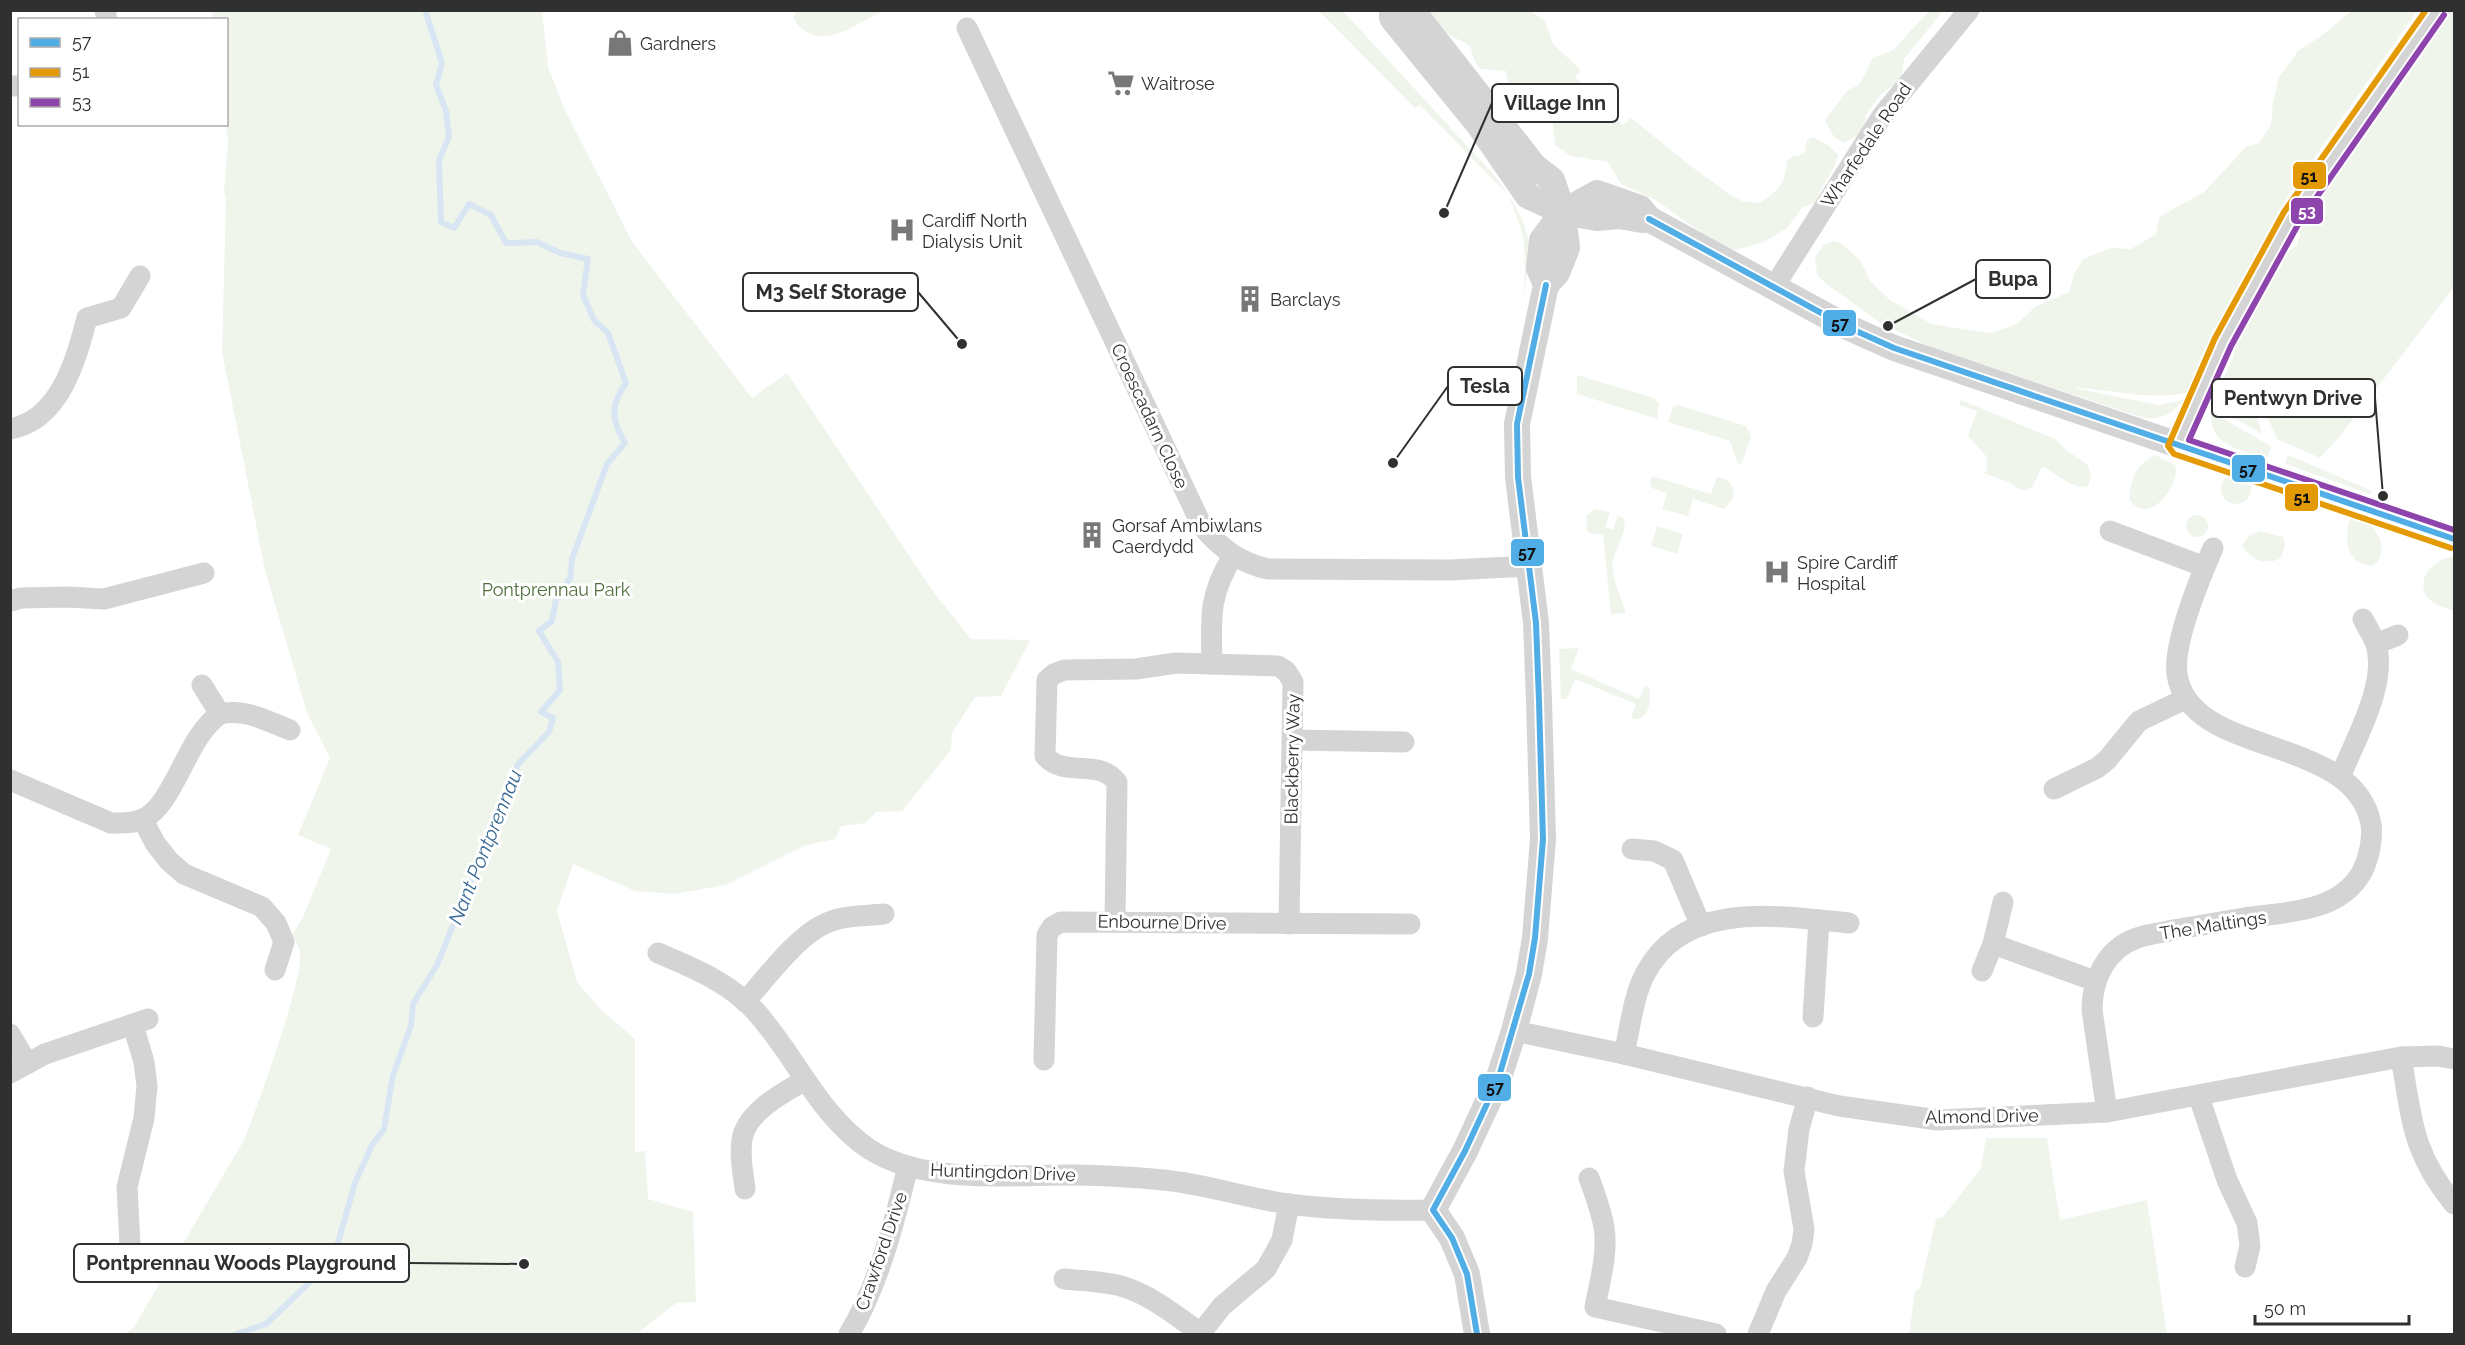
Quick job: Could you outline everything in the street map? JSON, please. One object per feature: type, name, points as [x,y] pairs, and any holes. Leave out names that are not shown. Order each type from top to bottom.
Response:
[{"type":"street","points":[[1392,10],[1392,18],[1479,125],[1528,196],[1563,212],[1597,218],[1619,216],[1635,220],[1649,219],[1845,326],[1894,348],[2454,538]]},
{"type":"street","points":[[1412,10],[1534,166],[1552,180],[1563,212]]},
{"type":"street","name":"Wharfedale Road","points":[[1774,287],[1876,125],[1969,10]]},
{"type":"street","points":[[2177,445],[2223,342],[2292,216],[2437,10]]},
{"type":"street","name":"Croescadarn Close","points":[[967,28],[1202,526],[1216,544],[1251,565],[1268,569],[1450,570],[1531,566]]},
{"type":"street","points":[[1477,1335],[1467,1274],[1452,1238],[1433,1210],[1484,1113],[1514,1031],[1534,947],[1543,839],[1536,623],[1531,566],[1518,477],[1517,424],[1546,285],[1539,268],[1542,240],[1563,212]]},
{"type":"street","points":[[10,429],[19,428],[41,416],[53,403],[70,369],[87,318],[122,308],[140,276]]},
{"type":"street","points":[[2054,789],[2097,768],[2139,722],[2185,699],[2177,675],[2176,658],[2209,558],[2110,531]]},
{"type":"street","points":[[1212,664],[1213,600],[1216,586],[1233,556]]},
{"type":"street","points":[[10,601],[21,598],[67,597],[104,599],[204,573]]},
{"type":"street","points":[[2340,777],[2374,693],[2379,674],[2376,644],[2363,619]]},
{"type":"street","points":[[2376,644],[2398,635]]},
{"type":"street","name":"Blackberry Way","points":[[1115,922],[1117,782],[1110,773],[1099,769],[1052,764],[1046,756],[1047,680],[1064,670],[1136,669],[1176,663],[1278,666],[1286,671],[1293,682],[1289,924]]},
{"type":"street","points":[[202,686],[220,714]]},
{"type":"street","name":"The Maltings","points":[[2107,1112],[2092,1010],[2095,981],[2111,955],[2137,938],[2192,927],[2311,909],[2337,898],[2351,887],[2362,872],[2369,854],[2372,830],[2368,808],[2356,790],[2324,767],[2223,727],[2195,709],[2185,699]]},
{"type":"street","points":[[10,780],[111,823],[127,823],[142,820],[160,804],[200,735],[209,722],[220,714],[230,711],[246,713],[290,730]]},
{"type":"street","points":[[1293,740],[1404,742]]},
{"type":"street","points":[[142,820],[155,843],[169,861],[184,874],[262,907],[276,923],[284,942],[275,970]]},
{"type":"street","points":[[1632,849],[1654,851],[1672,860],[1701,926]]},
{"type":"street","points":[[1982,970],[1993,944],[2003,902]]},
{"type":"street","points":[[745,1002],[789,952],[817,929],[829,922],[884,914]]},
{"type":"street","points":[[1624,1054],[1644,975],[1666,945],[1684,932],[1701,926],[1761,915],[1792,916],[1849,923]]},
{"type":"street","points":[[1813,1017],[1819,920]]},
{"type":"street","name":"Enbourne Drive","points":[[1044,1060],[1047,935],[1052,927],[1061,922],[1410,924]]},
{"type":"street","points":[[1993,944],[2095,981]]},
{"type":"street","name":"Huntingdon Drive","points":[[657,953],[702,972],[726,986],[745,1002],[771,1031],[838,1123],[853,1136],[890,1160],[908,1166],[935,1172],[965,1174],[1116,1176],[1166,1180],[1289,1204],[1336,1208],[1433,1210]]},
{"type":"street","points":[[10,1034],[19,1068],[45,1054],[141,1022],[147,1086],[144,1118],[127,1187],[131,1264]]},
{"type":"street","name":"Almond Drive","points":[[1514,1031],[1624,1054],[1839,1106],[1938,1120],[2107,1112],[2199,1097],[2252,1084],[2401,1058],[2438,1056],[2454,1059]]},
{"type":"street","points":[[2401,1058],[2415,1137],[2425,1163],[2454,1204]]},
{"type":"street","points":[[745,1189],[742,1146],[744,1133],[750,1122],[758,1112],[805,1080]]},
{"type":"street","points":[[1758,1335],[1776,1291],[1797,1258],[1802,1244],[1804,1229],[1794,1171],[1799,1129],[1808,1097]]},
{"type":"street","points":[[2199,1097],[2227,1180],[2247,1223],[2250,1246],[2245,1268]]},
{"type":"street","name":"Crawford Drive","points":[[849,1335],[880,1262],[908,1166]]},
{"type":"street","points":[[1589,1178],[1604,1230],[1604,1252],[1596,1307],[1716,1335]]},
{"type":"street","points":[[1064,1279],[1104,1282],[1126,1287],[1159,1304],[1201,1334],[1222,1306],[1266,1269],[1282,1240],[1289,1204]]},
{"type":"green space","points":[[797,10],[883,11],[848,29],[825,36],[813,35],[803,29],[793,18]]},
{"type":"green space","name":"Pontprennau Park","points":[[212,11],[542,11],[548,67],[565,110],[633,243],[752,398],[787,373],[932,590],[971,639],[1030,640],[1001,696],[975,697],[952,733],[951,750],[902,811],[876,812],[866,823],[841,826],[836,839],[806,845],[726,885],[674,894],[635,891],[573,864],[557,911],[577,982],[600,1009],[635,1039],[635,1152],[645,1151],[648,1199],[693,1212],[696,1302],[676,1303],[637,1334],[125,1334],[134,1327],[244,1140],[288,1014],[300,966],[300,952],[292,935],[303,917],[331,849],[298,835],[330,758],[307,713],[265,570],[222,352],[226,201],[224,191],[228,142],[226,126],[228,126],[228,18],[213,18]]},
{"type":"green space","points":[[1319,11],[1343,11],[1494,175],[1508,195],[1420,105],[1415,108]]},
{"type":"green space","points":[[1422,11],[1531,11],[1545,21],[1553,44],[1581,70],[1575,77],[1623,125],[1631,118],[1692,167],[1742,201],[1760,203],[1772,194],[1783,181],[1787,161],[1805,152],[1807,140],[1813,137],[1828,145],[1838,155],[1834,167],[1817,202],[1803,207],[1787,228],[1764,242],[1735,250],[1719,245],[1654,199],[1621,184],[1608,162],[1571,156],[1555,145],[1552,118],[1544,108],[1521,103],[1510,93],[1506,71],[1480,69],[1474,60],[1470,46],[1429,24]]},
{"type":"green space","points":[[1929,11],[1943,11],[1904,59],[1901,80],[1880,95],[1865,116],[1867,127],[1861,134],[1844,143],[1834,137],[1825,120],[1848,90],[1859,85],[1873,58],[1893,50]]},
{"type":"green space","points":[[2351,11],[2417,11],[2289,194],[2245,283],[2297,245],[2300,235],[2296,220],[2446,11],[2454,11],[2454,287],[2340,436],[2320,458],[2277,439],[2259,397],[2250,391],[2262,434],[2211,405],[2235,353],[2194,388],[2178,394],[2165,396],[2074,388],[2159,405],[2183,400],[2166,415],[2144,418],[1932,348],[1879,322],[1824,282],[1817,274],[1815,257],[1824,245],[1833,241],[1841,243],[1861,261],[1870,281],[1890,300],[1932,324],[1991,333],[2017,324],[2035,307],[2069,292],[2074,274],[2083,259],[2111,248],[2131,249],[2156,234],[2159,217],[2204,192],[2246,147],[2259,143],[2271,124],[2279,77],[2298,51],[2324,34]]},
{"type":"green space","points":[[1509,197],[1518,210],[1528,240],[1529,262],[1523,297],[1524,243]]},
{"type":"green space","points":[[1577,375],[1654,398],[1659,403],[1657,419],[1577,394]]},
{"type":"green space","points":[[1961,400],[2055,439],[2066,450],[2088,465],[2091,476],[2088,486],[2081,487],[2069,483],[2042,467],[2032,487],[2024,491],[2009,482],[1983,473],[1987,471],[1986,456],[1968,436],[1977,411],[1959,405]]},
{"type":"green space","points":[[1678,405],[1746,426],[1751,437],[1742,462],[1738,465],[1730,441],[1668,422],[1673,407]]},
{"type":"green space","points":[[2210,411],[2269,445],[2271,448],[2267,458],[2237,449],[2221,440],[2215,433]]},
{"type":"green space","points":[[2155,455],[2175,465],[2175,478],[2164,499],[2152,507],[2141,508],[2129,500],[2131,486],[2135,473],[2143,463]]},
{"type":"green space","points":[[2288,455],[2372,491],[2370,494],[2285,464]]},
{"type":"green space","points":[[2236,474],[2247,478],[2251,489],[2247,500],[2236,504],[2225,500],[2221,489],[2225,478]]},
{"type":"green space","points":[[1652,476],[1711,494],[1717,477],[1722,478],[1731,484],[1733,499],[1724,509],[1693,499],[1688,516],[1662,509],[1667,493],[1652,488],[1650,482]]},
{"type":"green space","points":[[1595,509],[1610,512],[1605,527],[1613,530],[1618,515],[1624,519],[1624,530],[1614,556],[1613,567],[1615,581],[1626,613],[1611,614],[1603,534],[1593,534],[1587,531],[1586,516]]},
{"type":"green space","points":[[2197,515],[2205,518],[2208,526],[2205,534],[2197,537],[2189,534],[2186,526],[2189,518]]},
{"type":"green space","points":[[2358,517],[2371,526],[2379,539],[2381,553],[2379,560],[2373,566],[2357,561],[2349,550],[2347,535],[2350,519]]},
{"type":"green space","points":[[1657,526],[1683,534],[1677,554],[1651,546]]},
{"type":"green space","points":[[2259,531],[2283,537],[2285,545],[2281,558],[2270,561],[2259,560],[2245,550],[2242,545],[2249,536]]},
{"type":"green space","points":[[2454,556],[2454,611],[2431,601],[2426,595],[2424,581],[2426,574],[2435,564]]},
{"type":"green space","points":[[1579,648],[1571,669],[1639,699],[1645,685],[1649,688],[1650,699],[1645,715],[1637,719],[1631,718],[1636,704],[1575,679],[1567,699],[1561,699],[1559,649]]},
{"type":"green space","points":[[1986,1138],[2047,1138],[2060,1220],[2147,1200],[2167,1334],[1909,1334],[1915,1291],[1920,1288],[1936,1219],[1943,1217],[1981,1168]]},
{"type":"waterway","name":"Nant Pontprennau","points":[[236,1334],[266,1324],[333,1260],[355,1183],[372,1145],[384,1129],[393,1075],[411,1026],[413,1004],[437,965],[518,764],[549,732],[553,718],[541,712],[560,690],[558,662],[539,631],[552,621],[557,595],[570,579],[572,559],[607,464],[625,443],[617,427],[614,413],[617,399],[626,383],[608,333],[594,320],[583,295],[588,259],[560,253],[537,242],[506,243],[491,215],[469,204],[454,228],[441,222],[439,160],[449,137],[446,111],[436,85],[442,63],[425,10]]},
{"type":"transit line","name":"51","points":[[2426,10],[2284,212],[2215,338],[2168,446],[2174,454],[2451,548]]},
{"type":"transit line","name":"53","points":[[2444,15],[2300,221],[2231,346],[2189,440],[2454,530]]},
{"type":"transit line","name":"57","points":[[1649,219],[1845,326],[1894,348],[2454,539]]},
{"type":"transit line","name":"57","points":[[1477,1334],[1467,1274],[1452,1238],[1433,1210],[1465,1151],[1498,1080],[1529,974],[1535,938],[1543,839],[1539,701],[1536,623],[1518,477],[1517,424],[1546,285]]},
{"type":"place","name":"Gardners","points":[[620,43]]},
{"type":"place","name":"Waitrose","points":[[1121,83]]},
{"type":"place","name":"Village Inn","points":[[1444,213]]},
{"type":"place","name":"Cardiff North Dialysis Unit","points":[[902,230]]},
{"type":"place","name":"Barclays","points":[[1250,299]]},
{"type":"place","name":"Bupa","points":[[1888,326]]},
{"type":"place","name":"M3 Self Storage","points":[[962,344]]},
{"type":"place","name":"Tesla","points":[[1393,463]]},
{"type":"place","name":"Pentwyn Drive","points":[[2383,496]]},
{"type":"place","name":"Gorsaf Ambiwlans Caerdydd","points":[[1092,535]]},
{"type":"place","name":"Spire Cardiff Hospital","points":[[1777,572]]},
{"type":"place","name":"Pontprennau Woods Playground","points":[[524,1264]]}]
